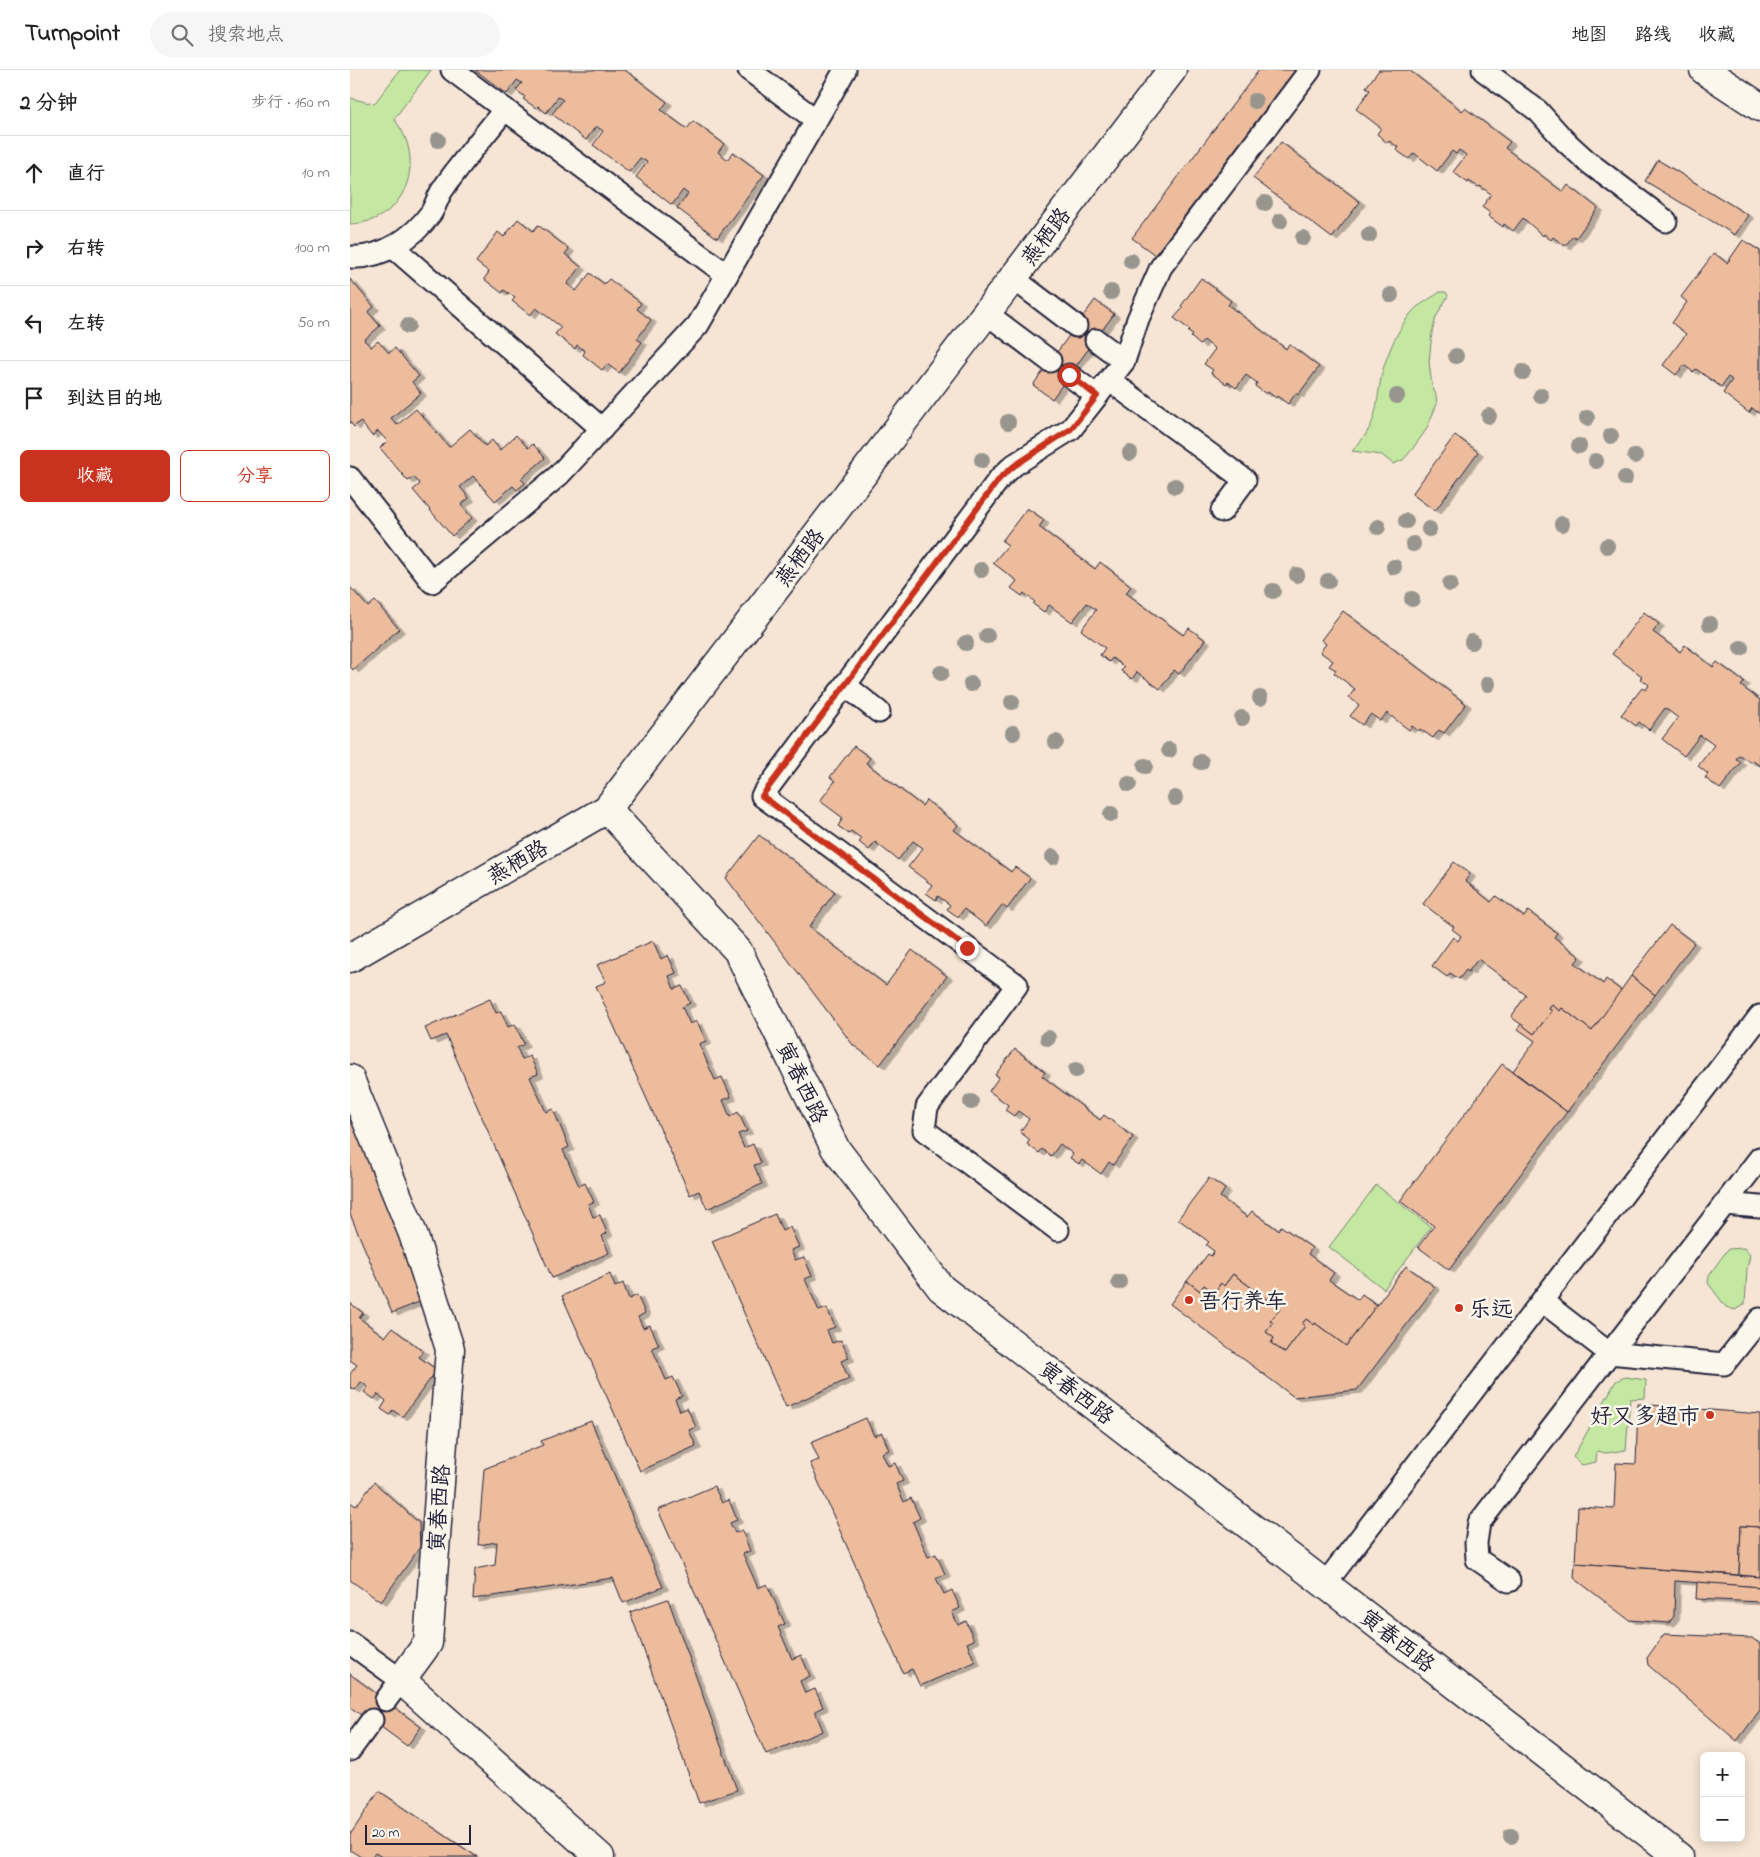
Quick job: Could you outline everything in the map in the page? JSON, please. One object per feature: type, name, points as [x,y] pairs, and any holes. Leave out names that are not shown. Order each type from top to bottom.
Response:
[{"type":"street","name":"燕栖路","points":[[350,958],[607,809],[1172,70]]},
{"type":"street","points":[[1704,70],[1760,107]]},
{"type":"street","name":"寅春西路","points":[[607,809],[738,951],[835,1148],[942,1288],[1679,1857]]},
{"type":"street","name":"寅春西路","points":[[350,1079],[412,1234],[450,1350],[428,1643],[393,1690]]},
{"type":"street","points":[[393,1690],[600,1857]]},
{"type":"lane","points":[[452,70],[727,275]]},
{"type":"lane","points":[[749,70],[816,120]]},
{"type":"lane","points":[[350,478],[432,582],[560,475],[698,325],[845,70]]},
{"type":"lane","points":[[1058,1230],[924,1130],[926,1107],[1017,986],[762,796],[1000,478],[1014,466],[1071,429],[1124,361],[1138,319],[1160,267],[1310,70]]},
{"type":"lane","points":[[1483,70],[1538,110],[1565,141],[1588,162],[1666,221]]},
{"type":"lane","points":[[350,257],[378,253],[393,247],[418,229],[432,212],[442,190],[505,110]]},
{"type":"lane","points":[[393,247],[602,429]]},
{"type":"lane","points":[[1013,278],[1076,326]]},
{"type":"lane","points":[[986,313],[1050,361]]},
{"type":"lane","points":[[1096,340],[1124,361]]},
{"type":"lane","points":[[1069,375],[1103,388],[1245,480],[1222,511]]},
{"type":"lane","points":[[845,685],[879,712]]},
{"type":"lane","points":[[1325,1584],[1760,1016]]},
{"type":"lane","points":[[1509,1581],[1477,1559],[1476,1543],[1479,1524],[1760,1158]]},
{"type":"lane","points":[[1724,1204],[1760,1207]]},
{"type":"lane","points":[[1542,1301],[1609,1353],[1724,1364],[1760,1320]]},
{"type":"lane","points":[[350,1643],[393,1690]]},
{"type":"lane","points":[[350,1750],[372,1720]]},
{"type":"green space","points":[[400,70],[431,70],[394,119],[404,135],[409,153],[410,170],[406,187],[397,201],[385,213],[369,221],[350,224],[350,98],[374,104]]},
{"type":"green space","points":[[1440,292],[1446,292],[1448,296],[1436,317],[1432,333],[1429,362],[1432,386],[1437,404],[1426,430],[1403,460],[1393,464],[1382,455],[1352,451],[1371,425],[1383,369],[1400,330],[1417,307]]},
{"type":"green space","points":[[1376,1185],[1431,1227],[1384,1289],[1329,1247]]},
{"type":"green space","points":[[1744,1248],[1750,1255],[1747,1269],[1745,1304],[1735,1310],[1726,1307],[1708,1283],[1709,1275],[1728,1249]]},
{"type":"green space","points":[[1625,1377],[1646,1380],[1645,1398],[1630,1399],[1626,1450],[1606,1453],[1597,1451],[1596,1462],[1582,1465],[1573,1457],[1616,1381]]},
{"type":"building","points":[[475,70],[625,70],[667,102],[661,110],[687,129],[693,121],[724,144],[718,152],[727,160],[733,152],[764,175],[717,238],[677,208],[688,194],[683,190],[672,205],[636,177],[647,162],[640,158],[629,172],[593,145],[603,131],[596,126],[586,140],[552,114],[563,100],[558,97],[546,113],[538,106],[536,108],[523,99],[525,97],[516,90],[522,83],[517,80],[507,94]]},
{"type":"building","points":[[1259,70],[1296,70],[1155,255],[1132,238]]},
{"type":"building","points":[[1379,70],[1409,70],[1462,111],[1465,108],[1510,142],[1505,148],[1563,192],[1568,185],[1598,208],[1576,238],[1573,236],[1565,246],[1553,237],[1551,240],[1544,234],[1543,236],[1523,218],[1513,231],[1504,224],[1503,227],[1488,216],[1490,213],[1482,207],[1491,194],[1480,186],[1478,187],[1469,181],[1468,183],[1453,172],[1466,155],[1459,150],[1456,154],[1452,151],[1437,171],[1414,153],[1409,159],[1396,150],[1398,147],[1389,141],[1387,143],[1377,134],[1381,128],[1356,109],[1370,90],[1366,87]]},
{"type":"building","points":[[1281,142],[1360,202],[1332,238],[1253,178]]},
{"type":"building","points":[[1658,160],[1748,215],[1735,235],[1645,181]]},
{"type":"building","points":[[518,219],[533,231],[538,225],[569,249],[565,254],[581,267],[567,284],[576,291],[590,273],[604,284],[609,279],[641,303],[637,309],[651,320],[637,339],[642,342],[619,373],[607,364],[602,370],[583,355],[585,351],[577,345],[575,349],[555,334],[561,327],[536,308],[530,315],[512,301],[515,298],[504,290],[502,293],[484,279],[489,272],[476,262],[498,232],[504,237]]},
{"type":"building","points":[[1743,240],[1760,251],[1760,414],[1752,408],[1749,413],[1723,393],[1732,380],[1728,377],[1721,387],[1696,369],[1693,372],[1684,365],[1676,375],[1663,365],[1686,334],[1672,323],[1687,302],[1681,297],[1714,253],[1727,263]]},
{"type":"building","points":[[1201,278],[1231,301],[1228,305],[1286,349],[1289,344],[1319,367],[1298,395],[1296,393],[1288,404],[1277,396],[1276,398],[1268,392],[1266,394],[1255,386],[1257,383],[1246,375],[1236,388],[1228,382],[1226,384],[1211,373],[1213,370],[1204,364],[1215,349],[1204,340],[1200,345],[1191,337],[1193,335],[1188,332],[1190,330],[1174,318],[1183,308],[1181,306]]},
{"type":"building","points":[[350,279],[374,307],[368,312],[380,326],[364,340],[371,347],[378,341],[389,353],[395,348],[419,376],[412,382],[421,393],[391,418],[397,425],[416,409],[449,447],[470,429],[485,446],[492,440],[500,450],[516,435],[528,448],[533,444],[545,458],[521,479],[525,483],[517,490],[513,486],[495,501],[473,476],[460,487],[469,498],[461,505],[472,518],[452,536],[413,490],[420,484],[414,477],[408,481],[380,448],[387,441],[378,431],[372,436],[360,421],[354,427],[350,422]]},
{"type":"building","points":[[1095,300],[1114,314],[1052,399],[1033,385]]},
{"type":"building","points":[[1455,435],[1478,452],[1435,511],[1412,494]]},
{"type":"building","points":[[1027,508],[1044,520],[1039,527],[1095,569],[1100,562],[1131,586],[1126,593],[1183,635],[1189,628],[1205,640],[1179,674],[1174,670],[1160,689],[1137,672],[1132,679],[1121,671],[1124,667],[1112,658],[1109,662],[1100,655],[1105,648],[1081,630],[1096,610],[1087,603],[1072,622],[1049,605],[1044,612],[1033,604],[1035,602],[1024,593],[1022,596],[1011,588],[1017,581],[993,563],[1008,545],[1002,541]]},
{"type":"building","points":[[350,587],[368,607],[375,601],[399,629],[353,670],[350,666]]},
{"type":"building","points":[[1343,611],[1466,704],[1444,733],[1439,730],[1433,738],[1412,726],[1409,730],[1387,713],[1380,721],[1371,714],[1362,725],[1350,716],[1359,705],[1349,697],[1355,689],[1334,673],[1336,670],[1329,666],[1333,661],[1320,652],[1326,644],[1321,640]]},
{"type":"building","points":[[1644,612],[1659,624],[1653,632],[1680,652],[1685,645],[1713,667],[1717,662],[1744,682],[1741,686],[1760,700],[1760,766],[1752,760],[1750,762],[1739,755],[1736,759],[1741,762],[1720,789],[1705,778],[1708,774],[1698,766],[1714,745],[1700,735],[1684,756],[1662,739],[1678,718],[1665,708],[1649,730],[1639,722],[1636,726],[1621,715],[1642,688],[1646,690],[1649,685],[1640,678],[1642,676],[1612,654]]},
{"type":"building","points":[[854,746],[870,758],[866,763],[922,806],[926,800],[958,825],[954,830],[1011,872],[1015,867],[1030,878],[1007,909],[1002,905],[986,926],[964,909],[958,917],[947,909],[950,905],[938,896],[936,900],[926,893],[932,885],[908,867],[923,848],[913,841],[898,860],[875,842],[869,850],[859,842],[862,839],[851,831],[849,834],[838,826],[843,818],[820,801],[835,781],[830,777]]},
{"type":"building","points":[[759,835],[835,892],[809,927],[886,985],[912,950],[947,976],[880,1065],[853,1045],[726,878]]},
{"type":"building","points":[[1454,862],[1470,874],[1465,881],[1491,902],[1496,896],[1524,917],[1528,911],[1557,933],[1554,937],[1580,957],[1575,963],[1603,984],[1606,979],[1622,991],[1592,1031],[1562,1008],[1560,1011],[1552,1005],[1549,1009],[1552,1011],[1534,1034],[1511,1017],[1526,995],[1478,959],[1468,972],[1466,970],[1459,979],[1450,973],[1447,977],[1432,966],[1453,937],[1458,941],[1461,936],[1452,929],[1454,927],[1423,904]]},
{"type":"building","points":[[1670,925],[1694,943],[1655,995],[1631,976]]},
{"type":"building","points":[[653,941],[661,959],[668,955],[676,973],[669,976],[674,989],[682,986],[690,1003],[682,1007],[690,1024],[697,1021],[706,1041],[699,1044],[715,1080],[722,1077],[731,1097],[723,1100],[730,1117],[738,1112],[747,1131],[738,1134],[744,1148],[753,1144],[761,1163],[754,1165],[762,1184],[707,1209],[699,1191],[690,1195],[596,986],[606,982],[597,965]]},
{"type":"building","points":[[1631,976],[1655,995],[1567,1112],[1513,1071],[1535,1041],[1518,1029],[1521,1024],[1534,1034],[1552,1011],[1549,1009],[1552,1005],[1560,1011],[1562,1008],[1592,1031]]},
{"type":"building","points":[[490,999],[496,1013],[501,1011],[508,1027],[515,1024],[524,1044],[517,1048],[522,1059],[530,1056],[538,1074],[530,1077],[546,1112],[553,1109],[569,1147],[563,1150],[579,1186],[585,1183],[594,1202],[588,1204],[593,1217],[600,1215],[607,1233],[602,1236],[609,1253],[552,1278],[446,1035],[431,1041],[425,1028]]},
{"type":"building","points":[[1015,1049],[1045,1072],[1042,1076],[1100,1120],[1104,1115],[1133,1137],[1113,1165],[1109,1162],[1101,1174],[1082,1160],[1079,1164],[1070,1158],[1073,1154],[1060,1144],[1051,1156],[1042,1149],[1039,1153],[1027,1144],[1030,1140],[1020,1132],[1029,1119],[1018,1111],[1014,1116],[1005,1110],[1008,1105],[989,1091],[999,1077],[995,1075]]},
{"type":"building","points":[[1502,1064],[1567,1112],[1449,1270],[1418,1247],[1434,1226],[1400,1201]]},
{"type":"building","points":[[350,1114],[424,1300],[392,1313],[350,1214]]},
{"type":"building","points":[[1209,1178],[1225,1189],[1220,1197],[1247,1217],[1252,1211],[1278,1230],[1281,1226],[1312,1248],[1308,1254],[1334,1273],[1329,1280],[1358,1300],[1362,1294],[1377,1305],[1346,1346],[1315,1323],[1314,1325],[1306,1319],[1302,1324],[1305,1326],[1285,1353],[1271,1343],[1274,1338],[1266,1332],[1273,1323],[1270,1321],[1280,1309],[1233,1274],[1224,1286],[1221,1283],[1214,1293],[1204,1285],[1200,1291],[1187,1281],[1208,1254],[1211,1256],[1214,1251],[1206,1245],[1209,1242],[1178,1219]]},
{"type":"building","points":[[775,1214],[782,1231],[790,1227],[799,1247],[791,1250],[795,1260],[804,1257],[812,1276],[805,1279],[819,1311],[827,1308],[835,1327],[827,1330],[832,1343],[841,1340],[849,1358],[841,1361],[849,1379],[786,1407],[712,1241]]},
{"type":"building","points":[[1406,1266],[1435,1287],[1357,1390],[1294,1397],[1170,1304],[1187,1281],[1200,1291],[1204,1285],[1214,1293],[1221,1283],[1224,1286],[1233,1274],[1280,1309],[1270,1321],[1273,1323],[1266,1332],[1274,1338],[1271,1343],[1285,1353],[1305,1326],[1302,1324],[1306,1319],[1314,1325],[1315,1323],[1346,1346]]},
{"type":"building","points":[[610,1274],[615,1287],[623,1283],[629,1299],[637,1295],[645,1313],[638,1317],[643,1328],[650,1325],[659,1345],[652,1348],[666,1380],[673,1377],[682,1396],[675,1399],[680,1411],[687,1408],[696,1427],[689,1430],[696,1446],[640,1471],[562,1296]]},
{"type":"building","points":[[350,1303],[363,1313],[359,1318],[385,1337],[392,1328],[423,1351],[419,1357],[437,1370],[402,1417],[393,1410],[390,1415],[381,1409],[386,1401],[378,1394],[374,1399],[364,1392],[368,1387],[361,1382],[355,1390],[350,1387],[350,1374],[357,1365],[350,1360]]},
{"type":"building","points":[[1638,1404],[1760,1414],[1760,1527],[1741,1526],[1739,1575],[1575,1563],[1578,1507],[1614,1509],[1616,1463],[1636,1464]]},
{"type":"building","points":[[866,1418],[874,1436],[882,1433],[889,1450],[882,1453],[888,1466],[895,1463],[903,1481],[896,1484],[904,1502],[911,1498],[920,1518],[913,1522],[928,1557],[936,1554],[945,1574],[936,1578],[944,1594],[952,1590],[960,1608],[952,1612],[958,1625],[966,1621],[974,1640],[967,1643],[975,1662],[920,1686],[912,1669],[903,1673],[810,1463],[819,1460],[811,1442]]},
{"type":"building","points":[[591,1421],[663,1587],[623,1603],[613,1578],[473,1599],[475,1569],[495,1565],[497,1542],[478,1545],[484,1469],[543,1445],[541,1441]]},
{"type":"building","points":[[374,1482],[419,1523],[420,1547],[381,1602],[350,1580],[350,1502],[356,1506]]},
{"type":"building","points":[[714,1486],[722,1503],[729,1500],[737,1520],[730,1523],[735,1533],[742,1530],[750,1551],[743,1554],[758,1588],[767,1584],[785,1624],[778,1627],[792,1659],[801,1655],[810,1676],[800,1681],[805,1693],[815,1689],[823,1707],[815,1711],[823,1731],[766,1754],[658,1510]]},
{"type":"building","points":[[1741,1526],[1760,1527],[1760,1577],[1739,1575]]},
{"type":"building","points":[[1575,1563],[1760,1577],[1760,1587],[1675,1581],[1674,1616],[1669,1623],[1629,1620],[1574,1578]]},
{"type":"building","points":[[1697,1582],[1760,1587],[1760,1602],[1696,1599]]},
{"type":"building","points":[[668,1599],[737,1790],[699,1803],[630,1612]]},
{"type":"building","points":[[1664,1634],[1752,1638],[1760,1644],[1760,1710],[1737,1741],[1648,1665],[1647,1658]]},
{"type":"building","points":[[350,1674],[421,1727],[407,1746],[362,1713],[361,1715],[350,1707]]},
{"type":"building","points":[[379,1791],[477,1857],[382,1857],[375,1853],[372,1857],[361,1857],[350,1850],[350,1835]]},
{"type":"place","name":"吾行养车","points":[[1189,1300]]},
{"type":"place","name":"乐远","points":[[1459,1308]]},
{"type":"place","name":"好又多超市","points":[[1710,1415]]},
{"type":"route","points":[[967,948],[762,796],[1000,478],[1014,466],[1071,429],[1097,396],[1069,375]]}]
